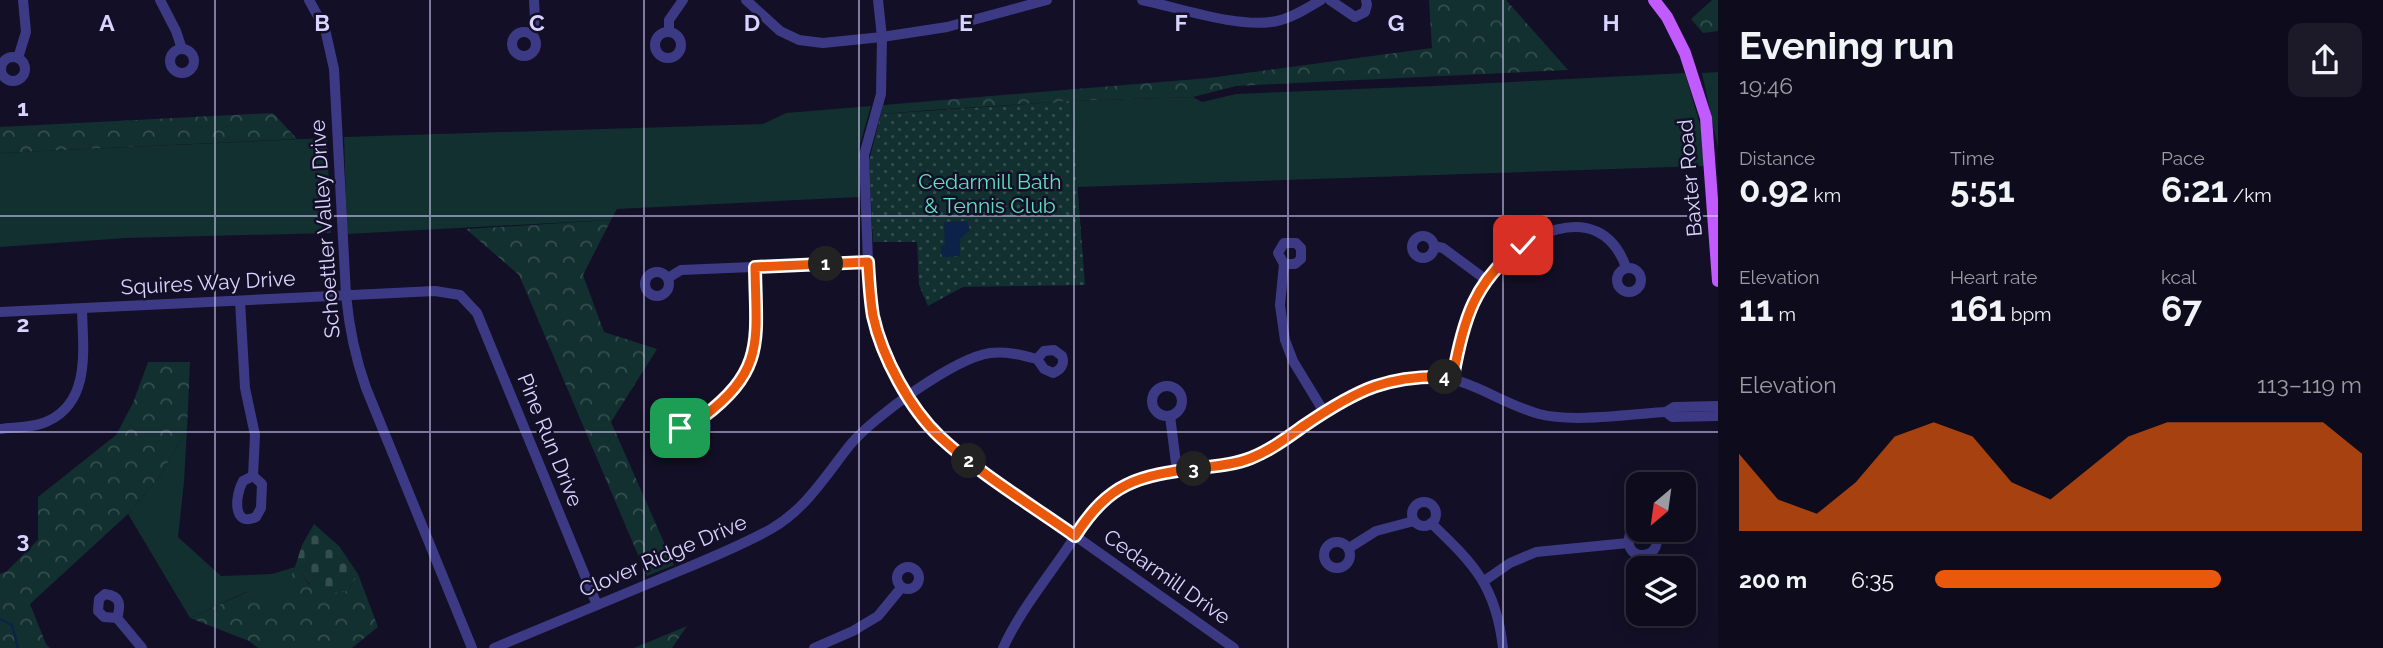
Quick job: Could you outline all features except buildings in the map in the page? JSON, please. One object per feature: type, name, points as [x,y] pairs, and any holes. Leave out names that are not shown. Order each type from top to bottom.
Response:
[{"type":"main road","name":"Baxter Road","points":[[1654,0],[1667,17],[1685,53],[1706,118],[1718,281]]},
{"type":"street","points":[[18,58],[26,32],[23,0]]},
{"type":"street","points":[[160,0],[182,49]]},
{"type":"street","name":"Schoettler Valley Drive","points":[[309,0],[325,29],[334,69],[345,295],[349,327],[366,388],[472,648]]},
{"type":"street","points":[[532,35],[534,0]]},
{"type":"street","points":[[669,32],[669,20],[683,0]]},
{"type":"street","points":[[746,0],[780,31],[799,40],[823,43],[947,27],[1011,4],[1047,0]]},
{"type":"street","name":"Cedarmill Drive","points":[[878,0],[882,37],[881,94],[864,155],[868,262],[870,295],[879,335],[897,378],[938,435],[965,458],[1234,648]]},
{"type":"street","points":[[1142,0],[1259,23],[1279,21],[1321,0]]},
{"type":"street","points":[[1330,0],[1355,17],[1365,12],[1366,0]]},
{"type":"street","points":[[1453,377],[1467,316],[1485,279],[1506,257],[1523,245],[1546,232],[1562,227],[1595,231],[1614,245],[1626,267]]},
{"type":"street","points":[[1434,246],[1443,248],[1485,279]]},
{"type":"street","points":[[668,278],[681,270],[868,262]]},
{"type":"street","points":[[1284,264],[1280,304],[1285,340],[1293,361],[1324,412]]},
{"type":"street","points":[[703,417],[731,393],[751,363],[755,326],[755,267]]},
{"type":"street","name":"Squires Way Drive","points":[[0,313],[435,291],[460,295]]},
{"type":"street","name":"Pine Run Drive","points":[[460,295],[477,313],[597,605]]},
{"type":"street","points":[[240,301],[244,388],[255,435],[253,476]]},
{"type":"street","points":[[0,429],[50,421],[72,402],[83,367],[82,310]]},
{"type":"street","name":"Clover Ridge Drive","points":[[494,648],[729,552],[775,527],[810,497],[862,431],[909,396],[963,362],[978,356],[1004,352],[1037,359]]},
{"type":"street","points":[[1003,648],[1023,612],[1075,536],[1099,503],[1114,490],[1133,481],[1250,458],[1374,385],[1401,378],[1453,377],[1493,393],[1518,407],[1542,415],[1573,418],[1667,412],[1674,407],[1718,405]]},
{"type":"street","points":[[1667,412],[1672,416],[1718,416]]},
{"type":"street","points":[[1170,416],[1177,471]]},
{"type":"street","points":[[1426,502],[1433,506],[1436,513],[1431,523],[1421,525],[1415,521],[1413,509],[1418,503],[1426,502]]},
{"type":"street","points":[[1349,548],[1376,531],[1415,521]]},
{"type":"street","points":[[1431,523],[1461,551],[1485,581],[1496,608],[1503,648]]},
{"type":"street","points":[[1485,581],[1510,563],[1536,552],[1628,543],[1637,554],[1649,554],[1657,542]]},
{"type":"street","points":[[814,648],[853,631],[878,616],[901,587]]},
{"type":"street","points":[[117,618],[142,648]]},
{"type":"green space","points":[[1429,0],[1506,0],[1568,70],[1236,86],[1193,97],[931,110],[931,101],[1209,78],[1432,48]]},
{"type":"green space","points":[[1712,0],[1718,0],[1718,31],[1703,33],[1691,19]]},
{"type":"green space","points":[[1718,72],[1718,148],[1702,73]]},
{"type":"green space","points":[[1685,73],[1701,128],[1704,166],[1077,187],[1071,101],[1193,97],[1202,102],[1236,94]]},
{"type":"green space","points":[[931,101],[931,110],[881,114],[883,105]]},
{"type":"green space","name":"Cedarmill Bath & Tennis Club","points":[[1071,101],[1085,285],[963,287],[928,306],[919,285],[917,242],[873,242],[869,160],[881,114]]},
{"type":"green space","points":[[871,106],[859,148],[860,197],[617,209],[611,220],[347,234],[344,137],[763,124],[786,113]]},
{"type":"green space","points":[[273,113],[297,139],[0,153],[0,127]]},
{"type":"green space","points":[[327,138],[331,233],[126,238],[0,247],[0,153]]},
{"type":"green space","points":[[611,220],[583,275],[604,332],[657,349],[611,422],[674,565],[647,576],[519,275],[466,229]]},
{"type":"green space","points":[[148,362],[190,362],[187,429],[160,476],[128,514],[30,604],[50,648],[0,648],[0,574],[7,571],[38,540],[38,497],[116,435],[133,403]]},
{"type":"green space","points":[[187,429],[178,537],[221,576],[272,574],[295,567],[278,605],[246,592],[190,618],[128,514],[160,476]]},
{"type":"green space","points":[[314,524],[339,546],[358,574],[348,591],[330,592],[317,589],[295,567],[302,545]]},
{"type":"green space","points":[[295,567],[309,584],[348,591],[358,574],[378,627],[352,648],[258,648],[249,641],[190,618],[247,592],[278,604]]},
{"type":"green space","points":[[687,626],[672,648],[634,648]]},
{"type":"water","points":[[967,221],[970,230],[960,239],[960,256],[942,257],[941,247],[945,245],[944,222]]},
{"type":"waterway","points":[[0,619],[12,625],[18,648]]},
{"type":"route","points":[[680,428],[684,416],[696,413],[703,417],[719,405],[743,378],[751,363],[755,326],[755,267],[868,262],[873,317],[879,335],[897,378],[919,412],[938,435],[965,458],[1075,536],[1099,503],[1114,490],[1133,481],[1250,458],[1374,385],[1401,378],[1453,377],[1467,316],[1479,290],[1485,279],[1506,257],[1523,245]]}]
